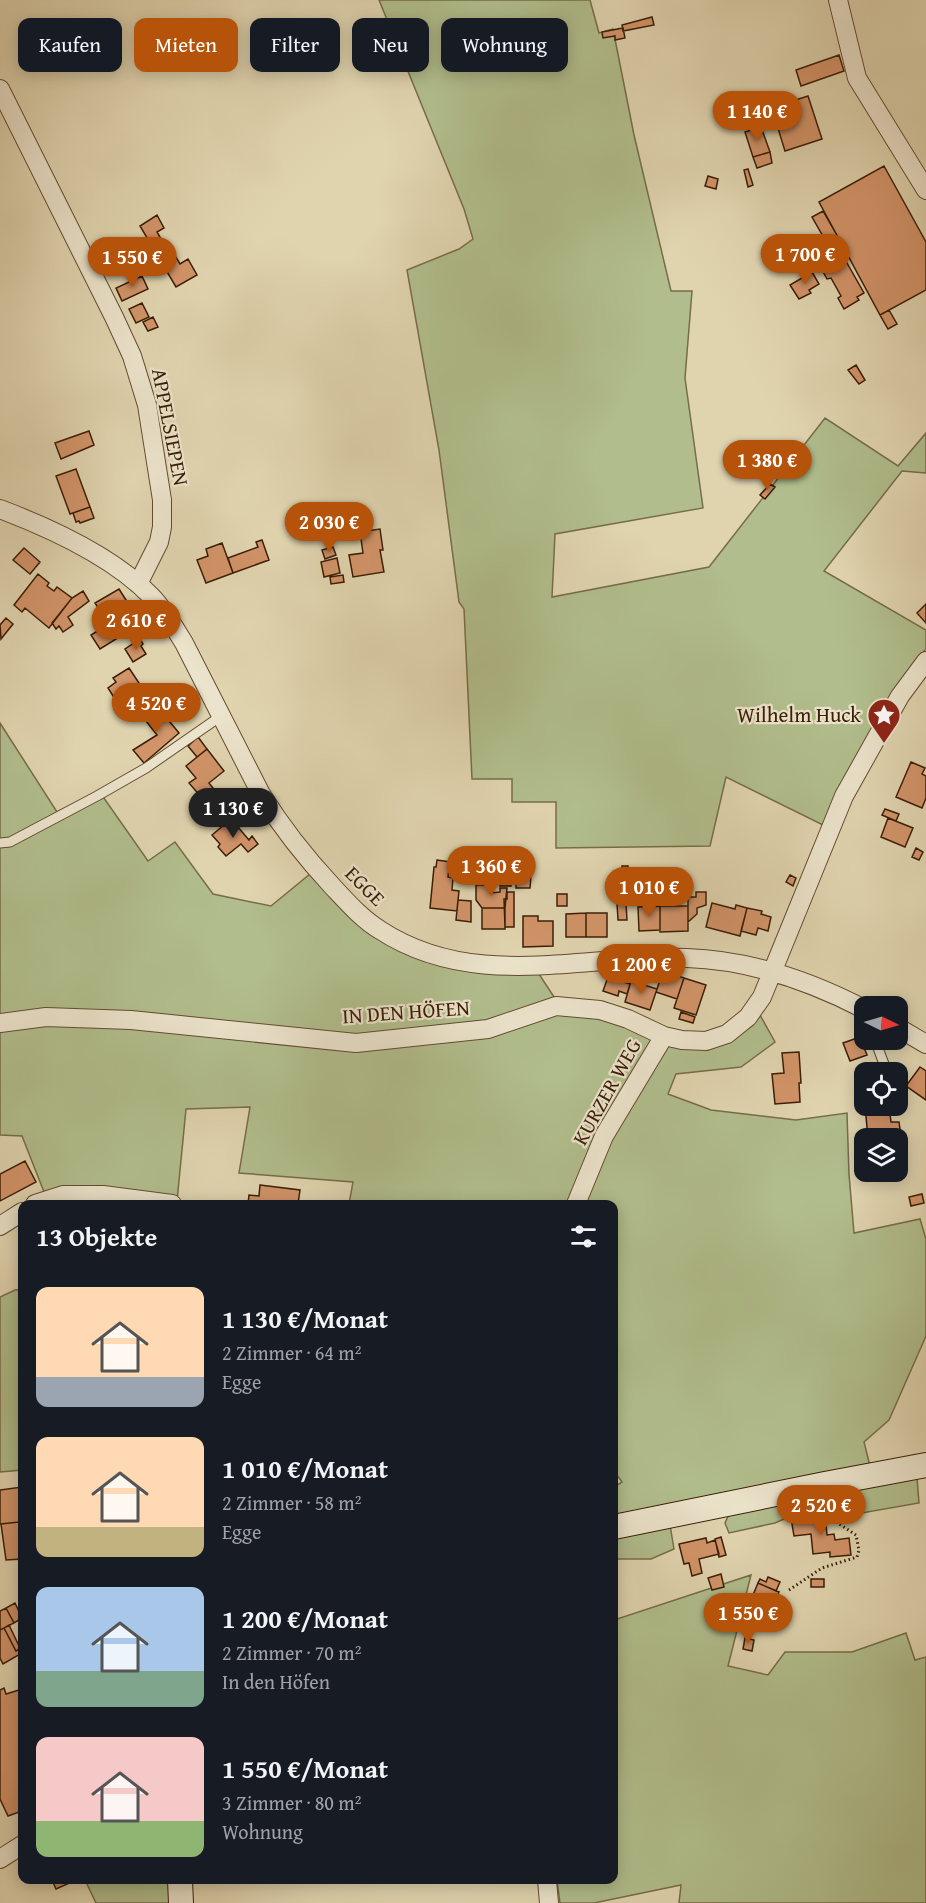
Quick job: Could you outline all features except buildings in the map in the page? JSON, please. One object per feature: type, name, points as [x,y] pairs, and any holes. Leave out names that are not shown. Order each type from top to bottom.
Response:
[{"type":"main road","points":[[618,1526],[926,1465]]},
{"type":"main road","points":[[180,1884],[181,1903]]},
{"type":"street","points":[[838,0],[857,78],[926,190]]},
{"type":"street","name":"APPELSIEPEN","points":[[0,89],[114,317],[132,356],[147,405],[162,500],[162,527],[156,548],[138,584]]},
{"type":"street","name":"EGGE","points":[[0,509],[43,526],[77,544],[138,584],[153,597],[172,622],[261,794],[294,843],[357,912],[394,939],[449,958],[507,967],[551,966],[639,958],[680,958],[728,962],[773,972],[825,990],[854,1005]]},
{"type":"street","name":"IN DEN HÖFEN","points":[[0,1023],[46,1017],[131,1020],[356,1043],[488,1029],[556,1006],[600,1010],[628,1018],[664,1036],[682,1040],[706,1041],[727,1034],[748,1017],[762,997],[844,796],[900,696],[926,661]]},
{"type":"street","points":[[908,1033],[926,1044]]},
{"type":"street","name":"KURZER WEG","points":[[578,1200],[604,1136],[664,1036]]},
{"type":"street","points":[[47,1200],[63,1195],[104,1195],[142,1200]]},
{"type":"street","points":[[0,1226],[18,1215]]},
{"type":"street","points":[[0,1859],[18,1848]]},
{"type":"street","points":[[547,1884],[549,1903]]},
{"type":"lane","points":[[0,843],[10,842],[146,768],[221,716]]},
{"type":"path","points":[[789,1590],[822,1568],[857,1557],[859,1550],[856,1535],[832,1519],[825,1484]]},
{"type":"green space","points":[[379,0],[590,0],[599,33],[613,29],[634,135],[671,291],[692,291],[685,378],[703,508],[555,534],[552,597],[709,567],[825,418],[898,466],[926,433],[926,473],[902,471],[824,571],[926,630],[926,649],[893,693],[823,825],[726,777],[710,846],[556,848],[556,802],[512,802],[512,779],[472,779],[464,609],[459,602],[439,450],[407,270],[459,249],[473,239],[464,209],[408,72],[429,72],[429,18],[386,18]]},
{"type":"green space","points":[[0,723],[57,812],[99,791],[148,861],[175,842],[213,894],[271,906],[310,874],[361,925],[508,974],[539,974],[556,1000],[600,1015],[728,1043],[752,1026],[760,1015],[775,1042],[741,1067],[676,1074],[668,1094],[711,1110],[796,1120],[847,1113],[854,1233],[920,1219],[926,1239],[926,1336],[889,1420],[864,1442],[870,1466],[618,1517],[618,1484],[622,1482],[618,1476],[618,1200],[350,1200],[353,1182],[239,1173],[250,1107],[186,1109],[177,1200],[46,1197],[22,1136],[0,1135]]},
{"type":"green space","points":[[18,1290],[18,1470],[0,1472],[0,1297]]},
{"type":"green space","points":[[917,1478],[919,1503],[839,1517],[834,1511],[833,1499],[841,1491]]},
{"type":"green space","points":[[804,1495],[819,1508],[800,1512],[775,1523],[729,1533],[725,1523],[730,1512]]},
{"type":"green space","points":[[670,1525],[674,1549],[651,1559],[618,1559],[618,1533]]},
{"type":"green space","points":[[751,1575],[728,1666],[768,1675],[785,1652],[852,1652],[906,1633],[915,1660],[926,1657],[926,1903],[679,1903],[681,1885],[594,1903],[560,1903],[558,1884],[618,1884],[618,1619]]},
{"type":"green space","points":[[87,1884],[170,1884],[171,1903],[96,1903]]},
{"type":"place","name":"Wilhelm Huck","points":[[884,744]]}]
